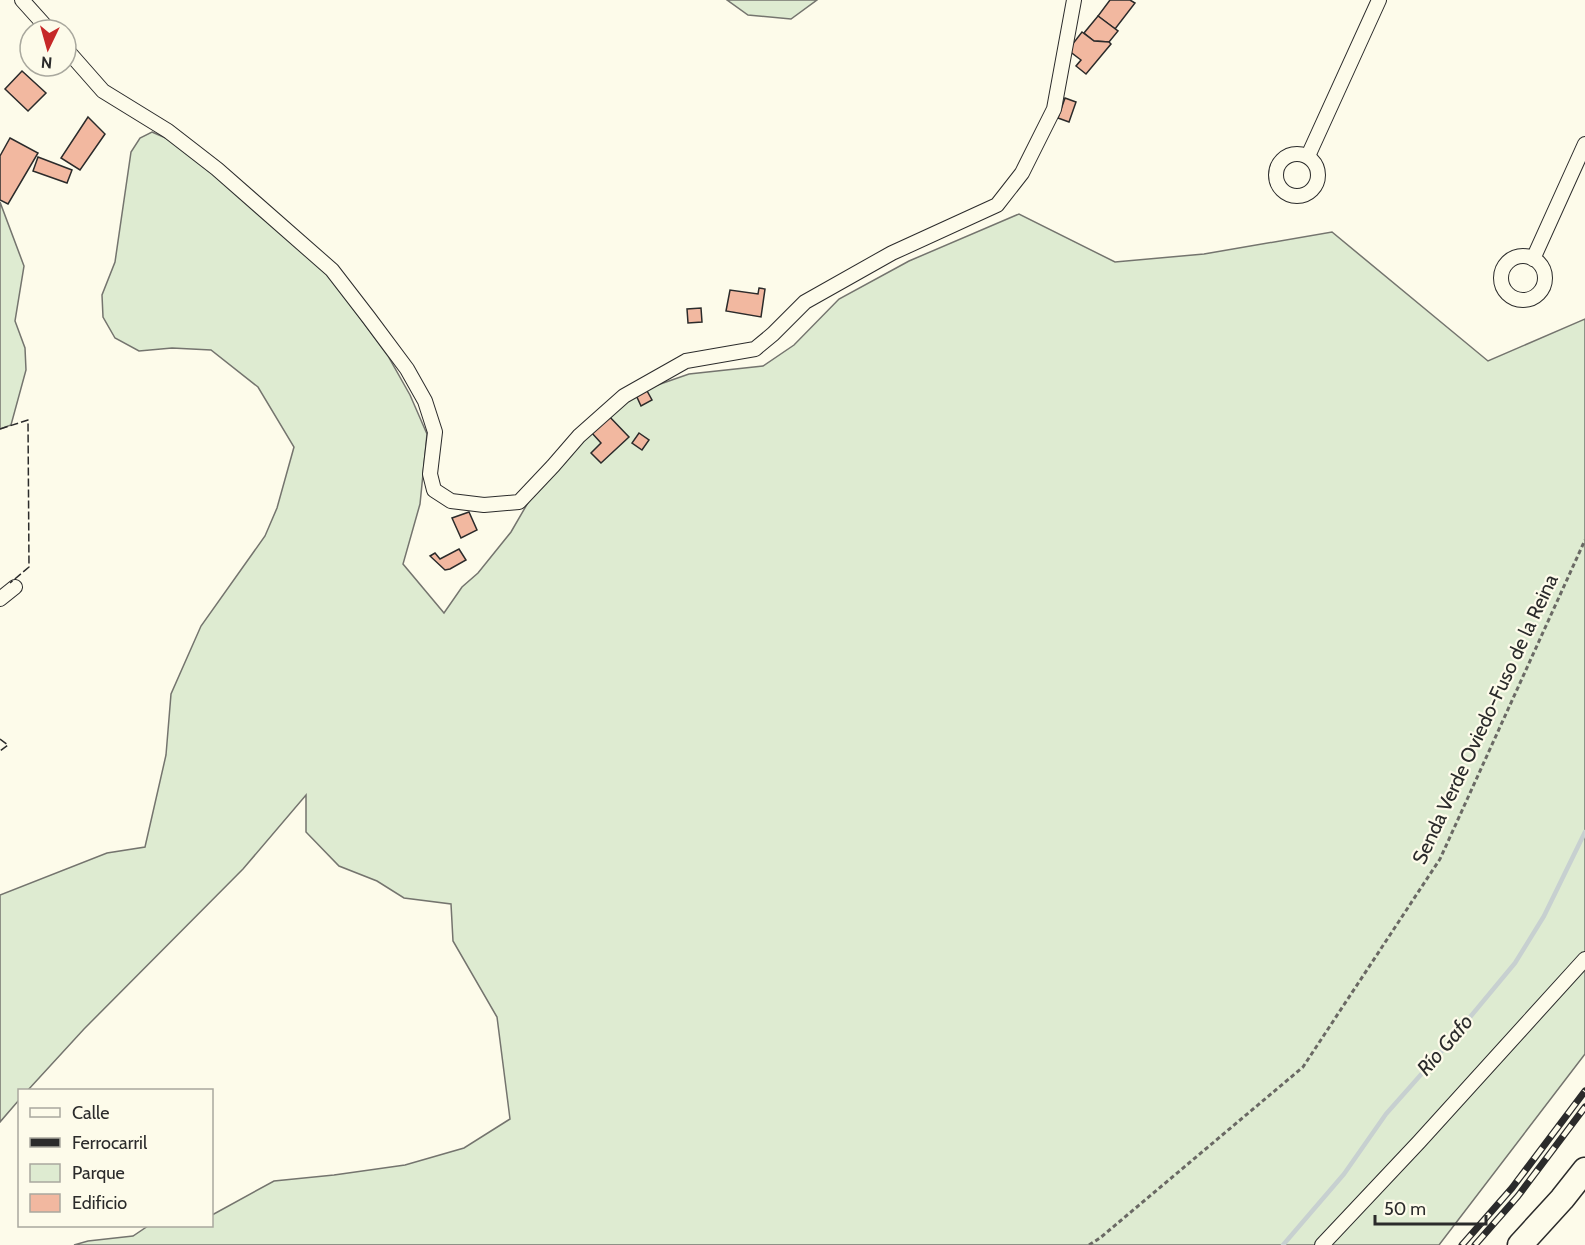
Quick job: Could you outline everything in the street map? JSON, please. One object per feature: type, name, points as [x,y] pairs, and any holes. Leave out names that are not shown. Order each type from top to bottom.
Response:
[{"type":"highway","points":[[1520,1245],[1585,1170]]},
{"type":"street","points":[[22,0],[38,18]]},
{"type":"street","points":[[78,63],[103,91],[168,131],[217,169],[332,270],[407,369],[425,401],[435,432],[430,474],[434,490],[450,501],[483,505],[519,502],[579,436],[624,396],[686,361],[754,349],[805,302],[892,253],[997,205],[1022,173],[1054,109],[1074,0]]},
{"type":"street","points":[[1308,156],[1379,0]]},
{"type":"street","points":[[1533,259],[1585,144]]},
{"type":"street","points":[[0,599],[15,587]]},
{"type":"street","points":[[1322,1245],[1585,959]]},
{"type":"path","name":"Senda Verde Oviedo-Fuso de la Reina","points":[[1089,1245],[1303,1068],[1440,859],[1585,540]]},
{"type":"green space","points":[[727,0],[817,0],[791,19],[748,15]]},
{"type":"green space","points":[[152,132],[168,139],[226,184],[330,277],[388,356],[410,395],[427,434],[420,504],[403,564],[444,613],[462,587],[478,573],[511,532],[533,494],[606,413],[646,389],[689,374],[763,366],[794,345],[839,299],[909,261],[1019,214],[1115,262],[1204,254],[1332,232],[1488,361],[1585,319],[1585,1054],[1439,1245],[74,1245],[88,1241],[133,1236],[146,1227],[213,1227],[213,1214],[274,1181],[405,1165],[464,1148],[510,1119],[497,1017],[453,941],[451,904],[404,898],[377,881],[339,866],[306,832],[306,795],[243,869],[84,1029],[29,1089],[18,1089],[18,1101],[0,1122],[0,895],[107,853],[145,847],[166,755],[171,694],[201,626],[265,536],[277,508],[294,447],[258,387],[211,350],[172,348],[139,351],[115,338],[103,317],[102,295],[115,262],[131,152],[140,138]]},
{"type":"green space","points":[[0,202],[24,266],[15,321],[25,348],[26,370],[11,425],[0,429]]},
{"type":"building","points":[[1110,0],[1130,0],[1135,3],[1115,29],[1098,16]]},
{"type":"building","points":[[1098,16],[1118,31],[1109,42],[1094,41],[1084,33]]},
{"type":"building","points":[[1082,32],[1094,41],[1111,44],[1086,74],[1076,66],[1081,60],[1068,50]]},
{"type":"building","points":[[18,75],[18,78],[30,78],[46,93],[28,111],[5,89]]},
{"type":"building","points":[[1065,98],[1076,102],[1069,122],[1058,118]]},
{"type":"building","points":[[88,117],[105,134],[80,170],[61,158]]},
{"type":"building","points":[[10,138],[38,153],[8,204],[0,200],[0,156]]},
{"type":"building","points":[[38,157],[72,170],[67,183],[33,171]]},
{"type":"building","points":[[759,288],[765,289],[761,317],[726,311],[730,290],[758,294]]},
{"type":"building","points":[[701,308],[702,322],[688,323],[687,309]]},
{"type":"building","points":[[646,389],[652,400],[641,406],[636,395]]},
{"type":"building","points":[[606,413],[629,437],[601,463],[591,453],[601,443],[591,432]]},
{"type":"building","points":[[639,433],[649,440],[642,450],[632,443]]},
{"type":"building","points":[[469,512],[477,530],[461,538],[452,518]]},
{"type":"building","points":[[459,549],[466,560],[450,569],[445,570],[430,556],[435,553],[440,559]]},
{"type":"waterway","name":"Río Gafo","points":[[1283,1245],[1344,1174],[1386,1114],[1515,963],[1544,916],[1585,832]]},
{"type":"railway","points":[[1462,1245],[1512,1188],[1585,1091]]},
{"type":"railway","points":[[1475,1245],[1518,1196],[1585,1107]]},
{"type":"fence","points":[[0,429],[28,420],[29,567],[10,583]]},
{"type":"fence","points":[[0,739],[8,745],[0,751]]}]
